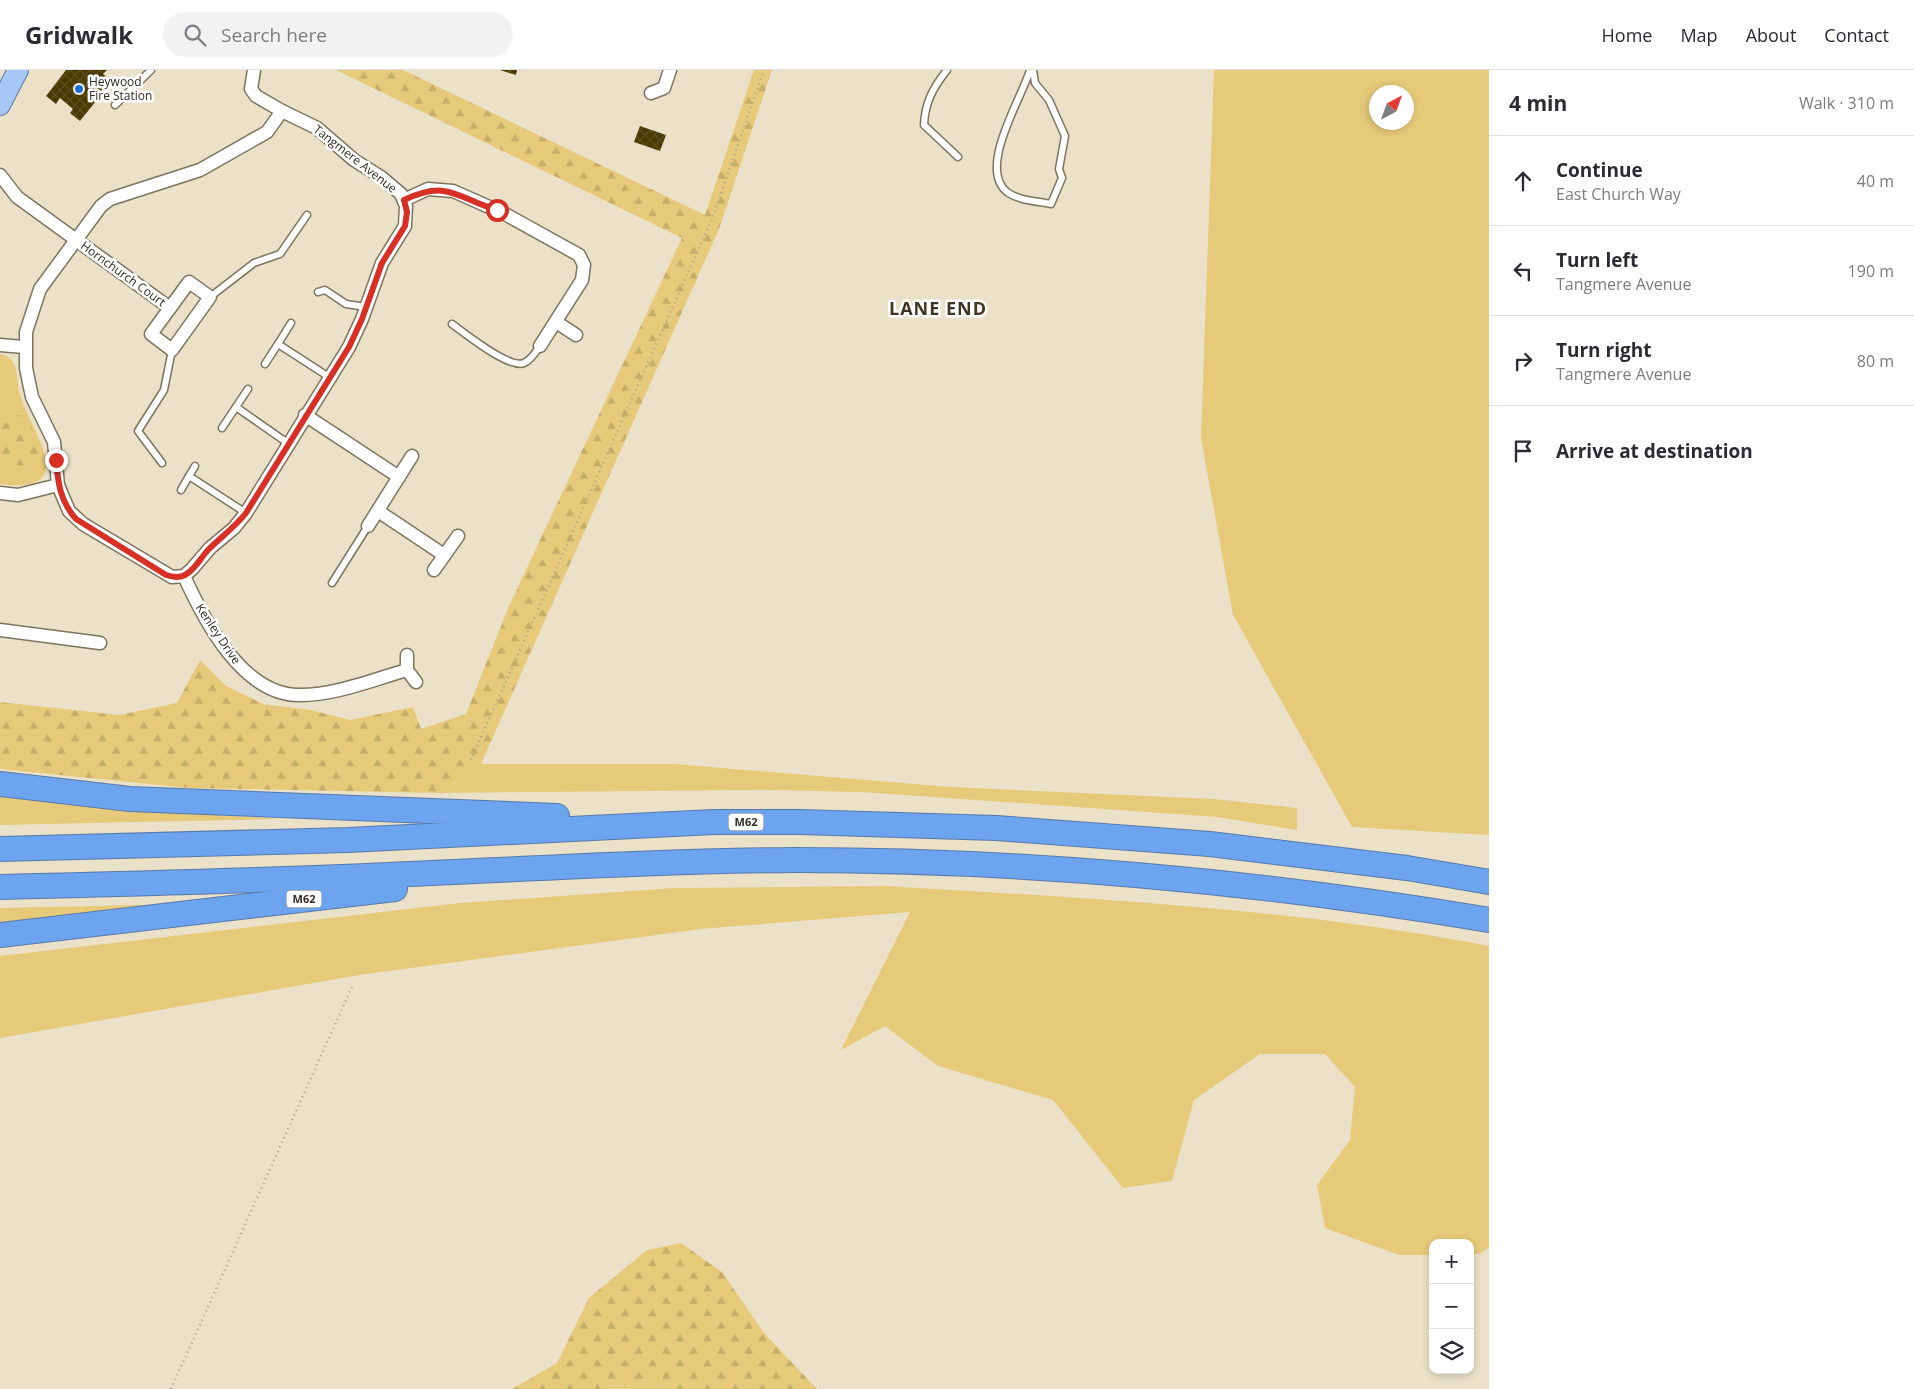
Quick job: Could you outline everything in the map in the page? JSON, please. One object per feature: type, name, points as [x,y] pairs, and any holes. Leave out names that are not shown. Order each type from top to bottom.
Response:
[{"type":"highway","name":"M62","points":[[0,784],[130,799],[714,822],[996,828],[1210,844],[1407,868],[1489,882]]},
{"type":"highway","name":"M62","points":[[0,849],[329,841],[714,822]]},
{"type":"highway","name":"M62","points":[[0,886],[179,883],[608,864],[796,860],[999,867],[1201,881],[1411,907],[1489,920]]},
{"type":"highway","name":"M62","points":[[0,935],[608,864]]},
{"type":"main road","points":[[0,85],[16,70]]},
{"type":"main road","points":[[0,105],[16,70]]},
{"type":"street","name":"Tangmere Avenue","points":[[184,576],[210,548],[234,528],[246,513],[305,415],[349,347],[382,263],[405,226],[407,212],[404,200],[381,177],[354,160],[317,128],[256,96],[251,89],[254,70]]},
{"type":"street","points":[[650,93],[664,88],[670,70]]},
{"type":"street","points":[[184,576],[172,577],[166,575],[83,524],[69,511],[58,485],[54,442],[32,397],[24,347],[28,320],[40,289],[101,206],[110,199],[200,170],[267,132],[282,111]]},
{"type":"street","points":[[0,175],[18,197],[76,240]]},
{"type":"street","points":[[0,190],[18,197]]},
{"type":"street","points":[[404,200],[428,190],[453,191],[509,216],[579,255],[584,264],[584,275],[540,346]]},
{"type":"street","name":"Hornchurch Court","points":[[76,240],[170,308]]},
{"type":"street","name":"Hornchurch Court","points":[[172,350],[151,334],[189,282],[210,297]]},
{"type":"street","points":[[172,350],[210,297]]},
{"type":"street","points":[[556,322],[576,336]]},
{"type":"street","points":[[0,345],[24,347]]},
{"type":"street","points":[[305,415],[399,477]]},
{"type":"street","points":[[368,526],[412,456]]},
{"type":"street","points":[[0,493],[18,495],[58,485]]},
{"type":"street","points":[[378,510],[444,555]]},
{"type":"street","points":[[434,570],[458,536]]},
{"type":"street","name":"Kenley Drive","points":[[184,576],[193,596],[235,662],[254,679],[275,689],[298,695],[335,691],[407,670]]},
{"type":"street","points":[[0,630],[100,643]]},
{"type":"street","points":[[408,654],[407,670],[416,682]]},
{"type":"lane","points":[[115,105],[151,70]]},
{"type":"lane","points":[[947,70],[934,86],[925,106],[924,124],[958,157]]},
{"type":"lane","points":[[1031,70],[1035,84],[1049,100],[1065,136],[1059,169],[1062,178],[1052,204],[1016,197],[1005,191],[999,178],[999,145],[1031,70]]},
{"type":"lane","points":[[210,297],[254,263],[280,254],[307,215]]},
{"type":"lane","points":[[318,292],[324,290],[346,304],[366,307]]},
{"type":"lane","points":[[265,364],[291,323]]},
{"type":"lane","points":[[452,324],[498,355],[518,364],[526,363],[540,346]]},
{"type":"lane","points":[[278,344],[329,377]]},
{"type":"lane","points":[[162,462],[138,431],[164,390],[172,350]]},
{"type":"lane","points":[[222,428],[248,389]]},
{"type":"lane","points":[[236,407],[289,444]]},
{"type":"lane","points":[[182,490],[195,466]]},
{"type":"lane","points":[[189,476],[246,513]]},
{"type":"lane","points":[[332,584],[368,526]]},
{"type":"path","points":[[471,760],[712,219],[764,70]]},
{"type":"path","points":[[171,1389],[352,987]]},
{"type":"green space","points":[[336,70],[403,70],[705,215],[754,70],[772,70],[719,229],[481,764],[439,793],[189,788],[0,769],[0,702],[119,715],[177,703],[200,660],[226,686],[263,704],[311,710],[350,720],[413,707],[421,729],[466,714],[509,606],[682,238]]},
{"type":"green space","points":[[1214,70],[1489,70],[1489,835],[1352,827],[1233,615],[1201,438]]},
{"type":"green space","points":[[0,354],[7,356],[14,364],[25,409],[45,457],[46,470],[40,480],[25,485],[0,484]]},
{"type":"green space","points":[[0,414],[26,416],[42,448],[30,464],[14,464],[0,458]]},
{"type":"green space","points":[[481,764],[674,764],[951,787],[1213,799],[1297,808],[1297,830],[1217,817],[862,792],[763,790],[439,793]]},
{"type":"green space","points":[[0,794],[110,808],[280,819],[0,825]]},
{"type":"green space","points":[[886,886],[1113,900],[1264,913],[1340,922],[1489,946],[1489,1247],[1480,1254],[1474,1254],[1474,1239],[1429,1239],[1429,1255],[1399,1255],[1325,1228],[1317,1185],[1350,1140],[1355,1087],[1325,1054],[1260,1054],[1194,1100],[1172,1181],[1123,1188],[1053,1100],[938,1066],[885,1026],[841,1050],[910,912],[701,929],[359,975],[0,1038],[0,956],[460,903],[674,888]]},
{"type":"green space","points":[[187,904],[0,929],[0,908]]},
{"type":"green space","points":[[681,1243],[722,1272],[764,1333],[817,1389],[662,1389],[656,1385],[610,1385],[610,1389],[512,1389],[557,1363],[589,1298],[647,1250]]},
{"type":"green space","points":[[656,1385],[662,1389],[543,1389],[544,1386]]},
{"type":"building","name":"Heywood Fire Station","points":[[66,70],[107,70],[103,74],[112,81],[80,121],[70,113],[73,109],[60,98],[56,104],[46,96]]},
{"type":"building","points":[[500,70],[517,70],[516,75]]},
{"type":"building","points":[[640,126],[666,135],[660,151],[634,142]]},
{"type":"place","name":"Heywood Fire Station","points":[[79,89]]},
{"type":"district","name":"LANE END","points":[[938,309]]},
{"type":"route","points":[[56,460],[60,494],[69,511],[76,519],[166,575],[172,577],[184,576],[210,548],[234,528],[246,513],[300,423],[349,347],[362,319],[382,263],[405,226],[407,212],[404,200],[428,190],[437,189],[453,191],[480,205],[497,210]]}]
